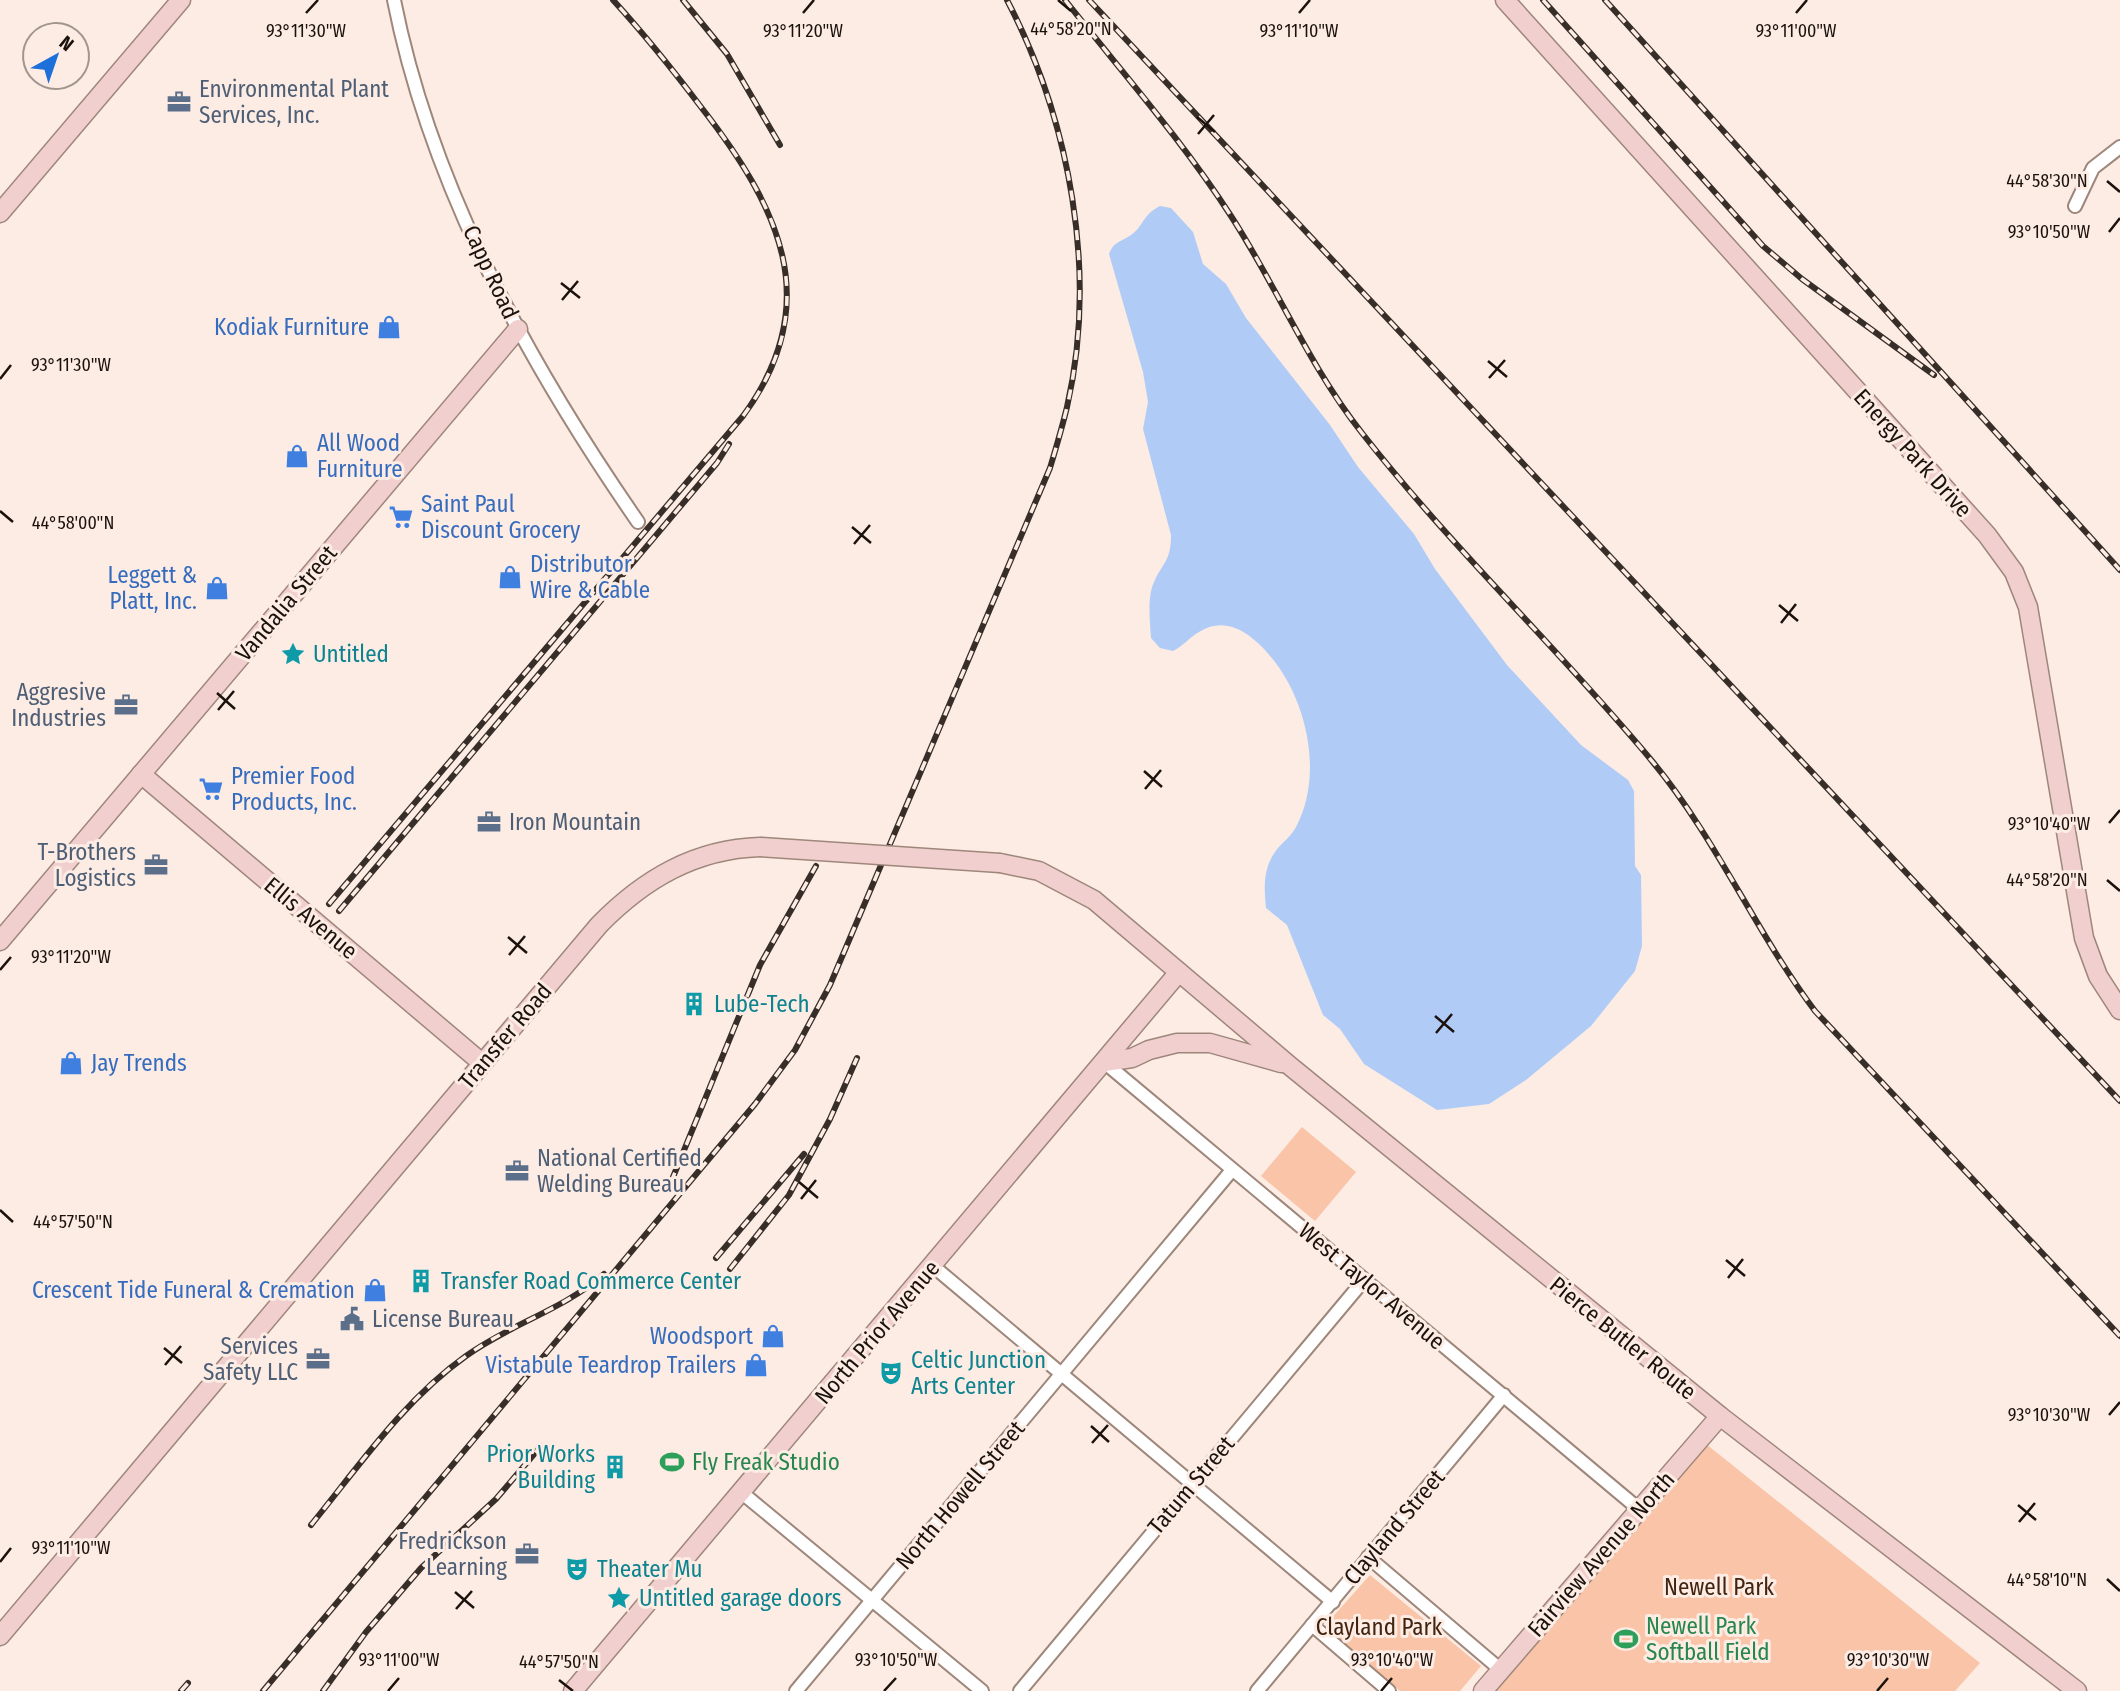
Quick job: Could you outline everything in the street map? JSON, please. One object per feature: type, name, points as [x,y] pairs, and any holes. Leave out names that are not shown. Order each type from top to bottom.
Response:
[{"type":"street","points":[[3,203],[181,0]]},
{"type":"street","name":"Capp Road","points":[[394,0],[418,89],[452,184],[518,329],[568,417],[638,522]]},
{"type":"street","name":"Energy Park Drive","points":[[1505,0],[1987,535],[2014,572],[2032,624],[2084,938],[2098,976],[2120,1010]]},
{"type":"street","points":[[2075,205],[2093,168],[2120,147]]},
{"type":"street","name":"Vandalia Street","points":[[0,941],[518,329]]},
{"type":"street","name":"Ellis Avenue","points":[[141,774],[482,1063]]},
{"type":"street","name":"Transfer Road","points":[[0,1636],[599,925],[637,890],[657,876],[704,855],[760,847],[1000,863],[1039,871],[1078,889],[1179,972]]},
{"type":"street","name":"North Prior Avenue","points":[[573,1691],[1179,972]]},
{"type":"street","name":"Pierce Butler Route","points":[[1179,972],[1290,1066],[1720,1416],[2077,1691]]},
{"type":"street","points":[[1104,1062],[1132,1058],[1149,1050],[1177,1043],[1210,1043],[1290,1066]]},
{"type":"street","name":"West Taylor Avenue","points":[[1104,1062],[1640,1510]]},
{"type":"street","name":"North Howell Street","points":[[796,1691],[1232,1170]]},
{"type":"street","points":[[933,1266],[1333,1602]]},
{"type":"street","name":"Tatum Street","points":[[1020,1691],[1364,1280]]},
{"type":"street","name":"Clayland Street","points":[[1257,1691],[1504,1395]]},
{"type":"street","name":"Fairview Avenue North","points":[[1483,1691],[1720,1416]]},
{"type":"street","points":[[741,1492],[982,1691]]},
{"type":"street","points":[[1368,1557],[1501,1670]]},
{"type":"street","points":[[1312,1625],[1389,1691]]},
{"type":"green space","points":[[1302,1127],[1356,1172],[1315,1221],[1261,1176]]},
{"type":"green space","name":"Newell Park","points":[[1706,1444],[1980,1663],[1955,1691],[1495,1691]]},
{"type":"green space","name":"Clayland Park","points":[[1370,1575],[1481,1666],[1460,1691],[1400,1691],[1328,1632],[1329,1621]]},
{"type":"water","points":[[1160,206],[1171,208],[1193,232],[1203,264],[1226,284],[1246,318],[1330,425],[1358,467],[1414,534],[1435,569],[1507,665],[1581,745],[1628,780],[1634,791],[1635,866],[1641,875],[1642,946],[1635,971],[1591,1026],[1526,1080],[1489,1104],[1437,1110],[1364,1064],[1340,1029],[1323,1015],[1287,925],[1266,908],[1268,865],[1275,852],[1294,831],[1304,807],[1310,762],[1308,739],[1294,694],[1271,657],[1248,635],[1229,626],[1209,627],[1173,651],[1160,648],[1151,638],[1150,595],[1168,556],[1171,535],[1143,429],[1148,402],[1143,372],[1109,254],[1116,244],[1135,232],[1150,213]]},
{"type":"railway","points":[[329,904],[743,416],[768,374],[783,334],[787,294],[782,256],[770,218],[752,181],[690,93],[613,0]]},
{"type":"railway","points":[[683,0],[727,54],[780,145]]},
{"type":"railway","points":[[263,1691],[755,1104],[795,1050],[830,985],[1050,468],[1067,407],[1076,356],[1080,303],[1072,198],[1062,146],[1047,96],[1029,47],[1007,0]]},
{"type":"railway","points":[[1065,0],[1172,133],[1212,188],[1248,243],[1309,354],[1362,433],[1432,517],[1617,719],[1652,761],[1696,821],[1773,949],[1815,1011],[2120,1336]]},
{"type":"railway","points":[[1089,0],[2120,1101]]},
{"type":"railway","points":[[1543,0],[1763,246],[1802,279],[1934,375]]},
{"type":"railway","points":[[1605,0],[2120,570]]},
{"type":"railway","points":[[339,911],[717,463],[729,444]]},
{"type":"railway","points":[[671,1182],[760,965],[816,866]]},
{"type":"railway","points":[[730,1269],[789,1195],[830,1119],[857,1058]]},
{"type":"railway","points":[[716,1258],[804,1154]]},
{"type":"railway","points":[[311,1525],[402,1413],[444,1373],[483,1345],[571,1298],[604,1274]]},
{"type":"railway","points":[[323,1691],[366,1632],[421,1568],[496,1499],[541,1446]]},
{"type":"railway","points":[[181,1691],[188,1683]]},
{"type":"place","name":"Environmental Plant Services, Inc.","points":[[179,102]]},
{"type":"place","name":"Kodiak Furniture","points":[[389,327]]},
{"type":"place","name":"All Wood Furniture","points":[[297,456]]},
{"type":"place","name":"Saint Paul Discount Grocery","points":[[401,517]]},
{"type":"place","name":"Distributor Wire & Cable","points":[[510,577]]},
{"type":"place","name":"Leggett & Platt, Inc.","points":[[217,588]]},
{"type":"place","name":"Untitled","points":[[293,654]]},
{"type":"place","name":"Aggresive Industries","points":[[126,705]]},
{"type":"place","name":"Premier Food Products, Inc.","points":[[211,789]]},
{"type":"place","name":"Iron Mountain","points":[[489,822]]},
{"type":"place","name":"T-Brothers Logistics","points":[[156,865]]},
{"type":"place","name":"Lube-Tech","points":[[694,1004]]},
{"type":"place","name":"Jay Trends","points":[[71,1063]]},
{"type":"place","name":"National Certified Welding Bureau","points":[[517,1171]]},
{"type":"place","name":"Transfer Road Commerce Center","points":[[421,1281]]},
{"type":"place","name":"Crescent Tide Funeral & Cremation","points":[[375,1290]]},
{"type":"place","name":"License Bureau","points":[[352,1319]]},
{"type":"place","name":"Woodsport","points":[[773,1336]]},
{"type":"place","name":"Services Safety LLC","points":[[318,1359]]},
{"type":"place","name":"Vistabule Teardrop Trailers","points":[[756,1365]]},
{"type":"place","name":"Celtic Junction Arts Center","points":[[891,1373]]},
{"type":"place","name":"Fly Freak Studio","points":[[672,1462]]},
{"type":"place","name":"Prior Works Building","points":[[615,1467]]},
{"type":"place","name":"Fredrickson Learning","points":[[527,1554]]},
{"type":"place","name":"Theater Mu","points":[[577,1569]]},
{"type":"place","name":"Untitled garage doors","points":[[619,1598]]},
{"type":"place","name":"Newell Park Softball Field","points":[[1626,1639]]}]
